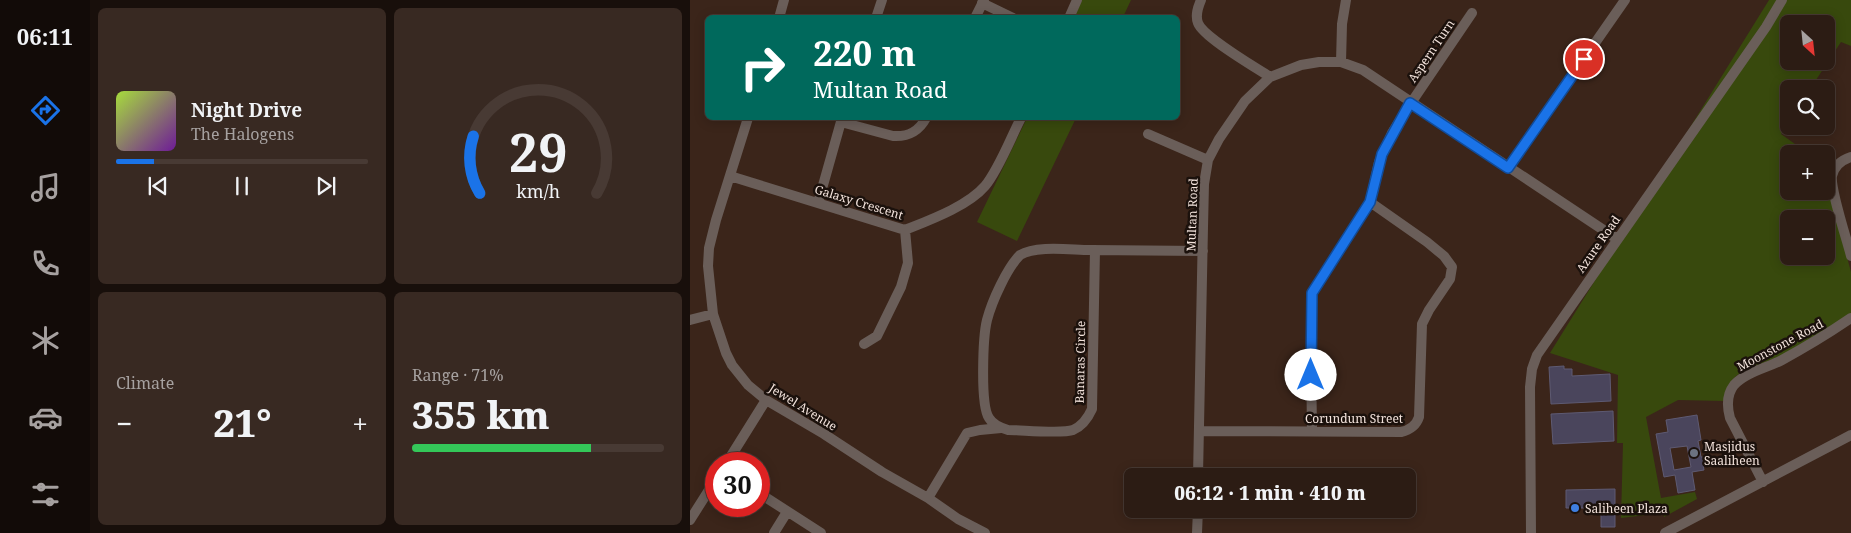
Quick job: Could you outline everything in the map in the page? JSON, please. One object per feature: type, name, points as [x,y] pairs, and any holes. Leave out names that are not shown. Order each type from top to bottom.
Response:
[{"type":"street","points":[[780,15],[784,0]]},
{"type":"street","points":[[877,15],[882,0]]},
{"type":"street","points":[[1070,15],[1077,0]]},
{"type":"street","points":[[1200,0],[1196,16],[1201,28],[1270,77]]},
{"type":"street","points":[[1341,62],[1342,24],[1346,0]]},
{"type":"street","points":[[1508,168],[1624,0]]},
{"type":"street","name":"Azure Road","points":[[1531,533],[1530,387],[1534,361],[1545,341],[1766,27],[1782,0]]},
{"type":"street","points":[[976,15],[983,2],[1007,15]]},
{"type":"street","name":"Aspern Turn","points":[[1312,430],[1312,293],[1370,202],[1382,154],[1410,103],[1472,13]]},
{"type":"street","name":"Multan Road","points":[[1198,468],[1204,184],[1208,160],[1245,101],[1270,77],[1310,63],[1341,62],[1363,70],[1616,239]]},
{"type":"street","name":"Jewel Avenue","points":[[747,120],[710,248],[708,281],[713,314],[726,353],[732,364],[748,385],[766,400],[824,434],[882,472],[928,498],[958,519],[985,533]]},
{"type":"street","points":[[818,202],[842,120],[902,137],[915,131],[925,120]]},
{"type":"street","name":"Galaxy Crescent","points":[[730,176],[905,230],[946,212],[981,190],[991,176],[1020,120]]},
{"type":"street","points":[[1148,134],[1208,160]]},
{"type":"street","points":[[1851,157],[1837,166],[1832,178],[1851,256]]},
{"type":"street","name":"Corundum Street","points":[[1199,431],[1312,430],[1401,432],[1412,428],[1419,417],[1422,324],[1450,279],[1452,267],[1444,256],[1427,242],[1370,202]]},
{"type":"street","points":[[864,344],[877,336],[903,280],[908,264],[905,230]]},
{"type":"street","points":[[1002,428],[988,418],[984,405],[984,342],[987,321],[995,298],[1018,258],[1026,252],[1038,250],[1203,251]]},
{"type":"street","name":"Banaras Circle","points":[[928,498],[967,433],[1002,428],[1008,430],[1073,430],[1088,418],[1092,410],[1095,250]]},
{"type":"street","points":[[690,320],[713,314]]},
{"type":"street","name":"Moonstone Road","points":[[1762,482],[1730,418],[1728,409],[1730,392],[1734,385],[1743,378],[1798,351],[1851,318]]},
{"type":"street","points":[[734,452],[766,400]]},
{"type":"street","points":[[1665,533],[1851,436]]},
{"type":"street","points":[[690,520],[705,496]]},
{"type":"street","points":[[770,500],[821,533]]},
{"type":"street","points":[[774,533],[787,512]]},
{"type":"street","points":[[1197,533],[1198,518]]},
{"type":"green space","points":[[1082,0],[1131,0],[1124,15],[1075,15]]},
{"type":"green space","points":[[1769,0],[1851,0],[1851,46],[1841,42],[1835,51],[1835,15],[1780,15],[1780,70],[1823,70],[1816,80],[1780,80],[1780,135],[1796,145],[1780,145],[1780,200],[1832,200],[1834,210],[1780,210],[1780,265],[1835,265],[1835,212],[1851,272],[1851,314],[1783,355],[1742,371],[1729,385],[1725,401],[1678,400],[1646,417],[1661,498],[1695,492],[1697,499],[1664,517],[1663,513],[1621,518],[1623,443],[1617,443],[1618,375],[1550,353]]},
{"type":"green space","points":[[1026,120],[1075,120],[1017,241],[977,222]]},
{"type":"building","points":[[1564,366],[1564,369],[1572,369],[1572,376],[1610,374],[1611,401],[1551,404],[1549,367]]},
{"type":"building","points":[[1613,411],[1614,441],[1553,444],[1551,414]]},
{"type":"building","name":"Masjidus Saaliheen","points":[[1697,415],[1701,440],[1698,441],[1701,457],[1704,457],[1706,463],[1703,464],[1704,470],[1692,472],[1695,490],[1678,493],[1675,475],[1664,477],[1656,434],[1668,432],[1666,420]],"holes":[[[1687,446],[1691,467],[1674,470],[1670,448]]]},
{"type":"building","name":"Saliheen Plaza","points":[[1615,489],[1615,527],[1601,527],[1601,508],[1566,508],[1566,490]]},
{"type":"place","name":"Masjidus Saaliheen","points":[[1694,453]]},
{"type":"place","name":"Saliheen Plaza","points":[[1575,508]]},
{"type":"route","points":[[1311,375],[1312,293],[1370,202],[1378,162],[1410,103],[1508,168],[1584,59]]}]
